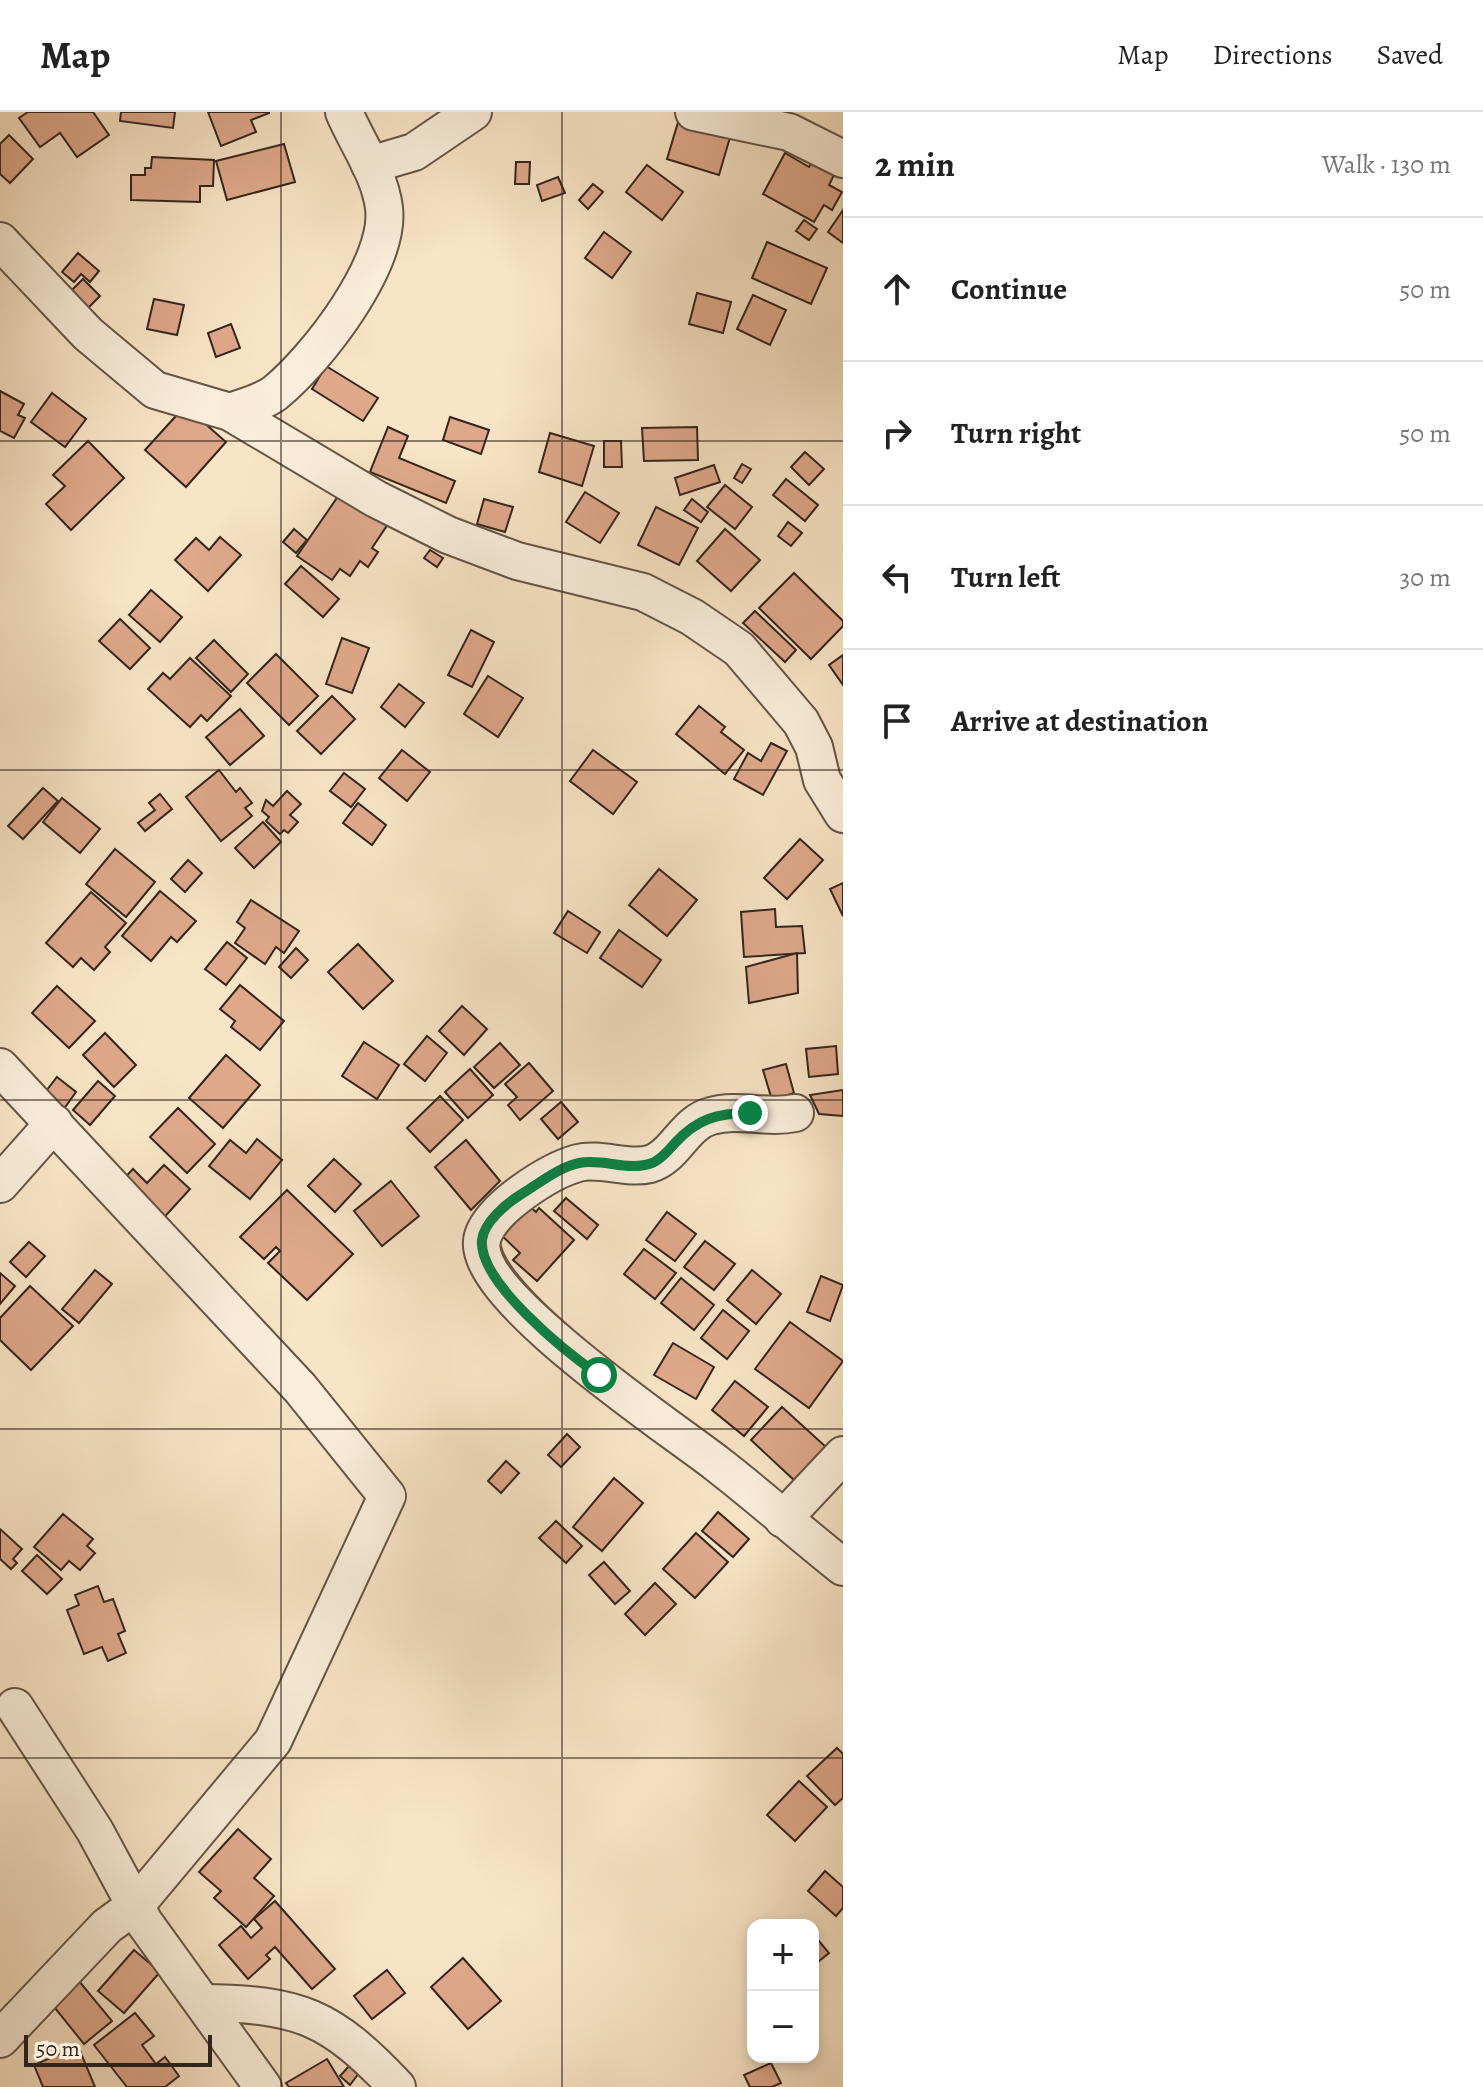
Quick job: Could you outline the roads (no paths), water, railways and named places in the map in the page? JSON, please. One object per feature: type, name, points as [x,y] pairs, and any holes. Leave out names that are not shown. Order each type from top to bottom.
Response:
[{"type":"street","points":[[230,412],[274,394],[350,306],[371,272],[383,238],[384,207],[370,165],[344,112]]},
{"type":"street","points":[[370,165],[414,152],[473,112]]},
{"type":"street","points":[[694,112],[756,118],[843,159]]},
{"type":"street","points":[[0,241],[88,334],[155,390],[230,412],[376,499],[448,535],[517,561],[643,592],[692,617],[739,649],[801,722],[833,774],[843,814]]},
{"type":"street","points":[[0,1067],[300,1388],[387,1496],[273,1741],[202,1831],[136,1905],[107,1926],[0,2039]]},
{"type":"street","points":[[795,1113],[769,1118],[750,1113],[710,1116],[691,1125],[655,1163],[639,1166],[578,1163],[506,1204],[482,1238],[483,1256],[518,1304],[572,1356],[718,1464],[843,1567]]},
{"type":"street","points":[[0,1184],[54,1123]]},
{"type":"street","points":[[783,1519],[843,1455]]},
{"type":"street","points":[[15,1707],[95,1831],[136,1905],[263,2087]]},
{"type":"street","points":[[203,2003],[259,2003],[324,2022],[397,2087]]}]
